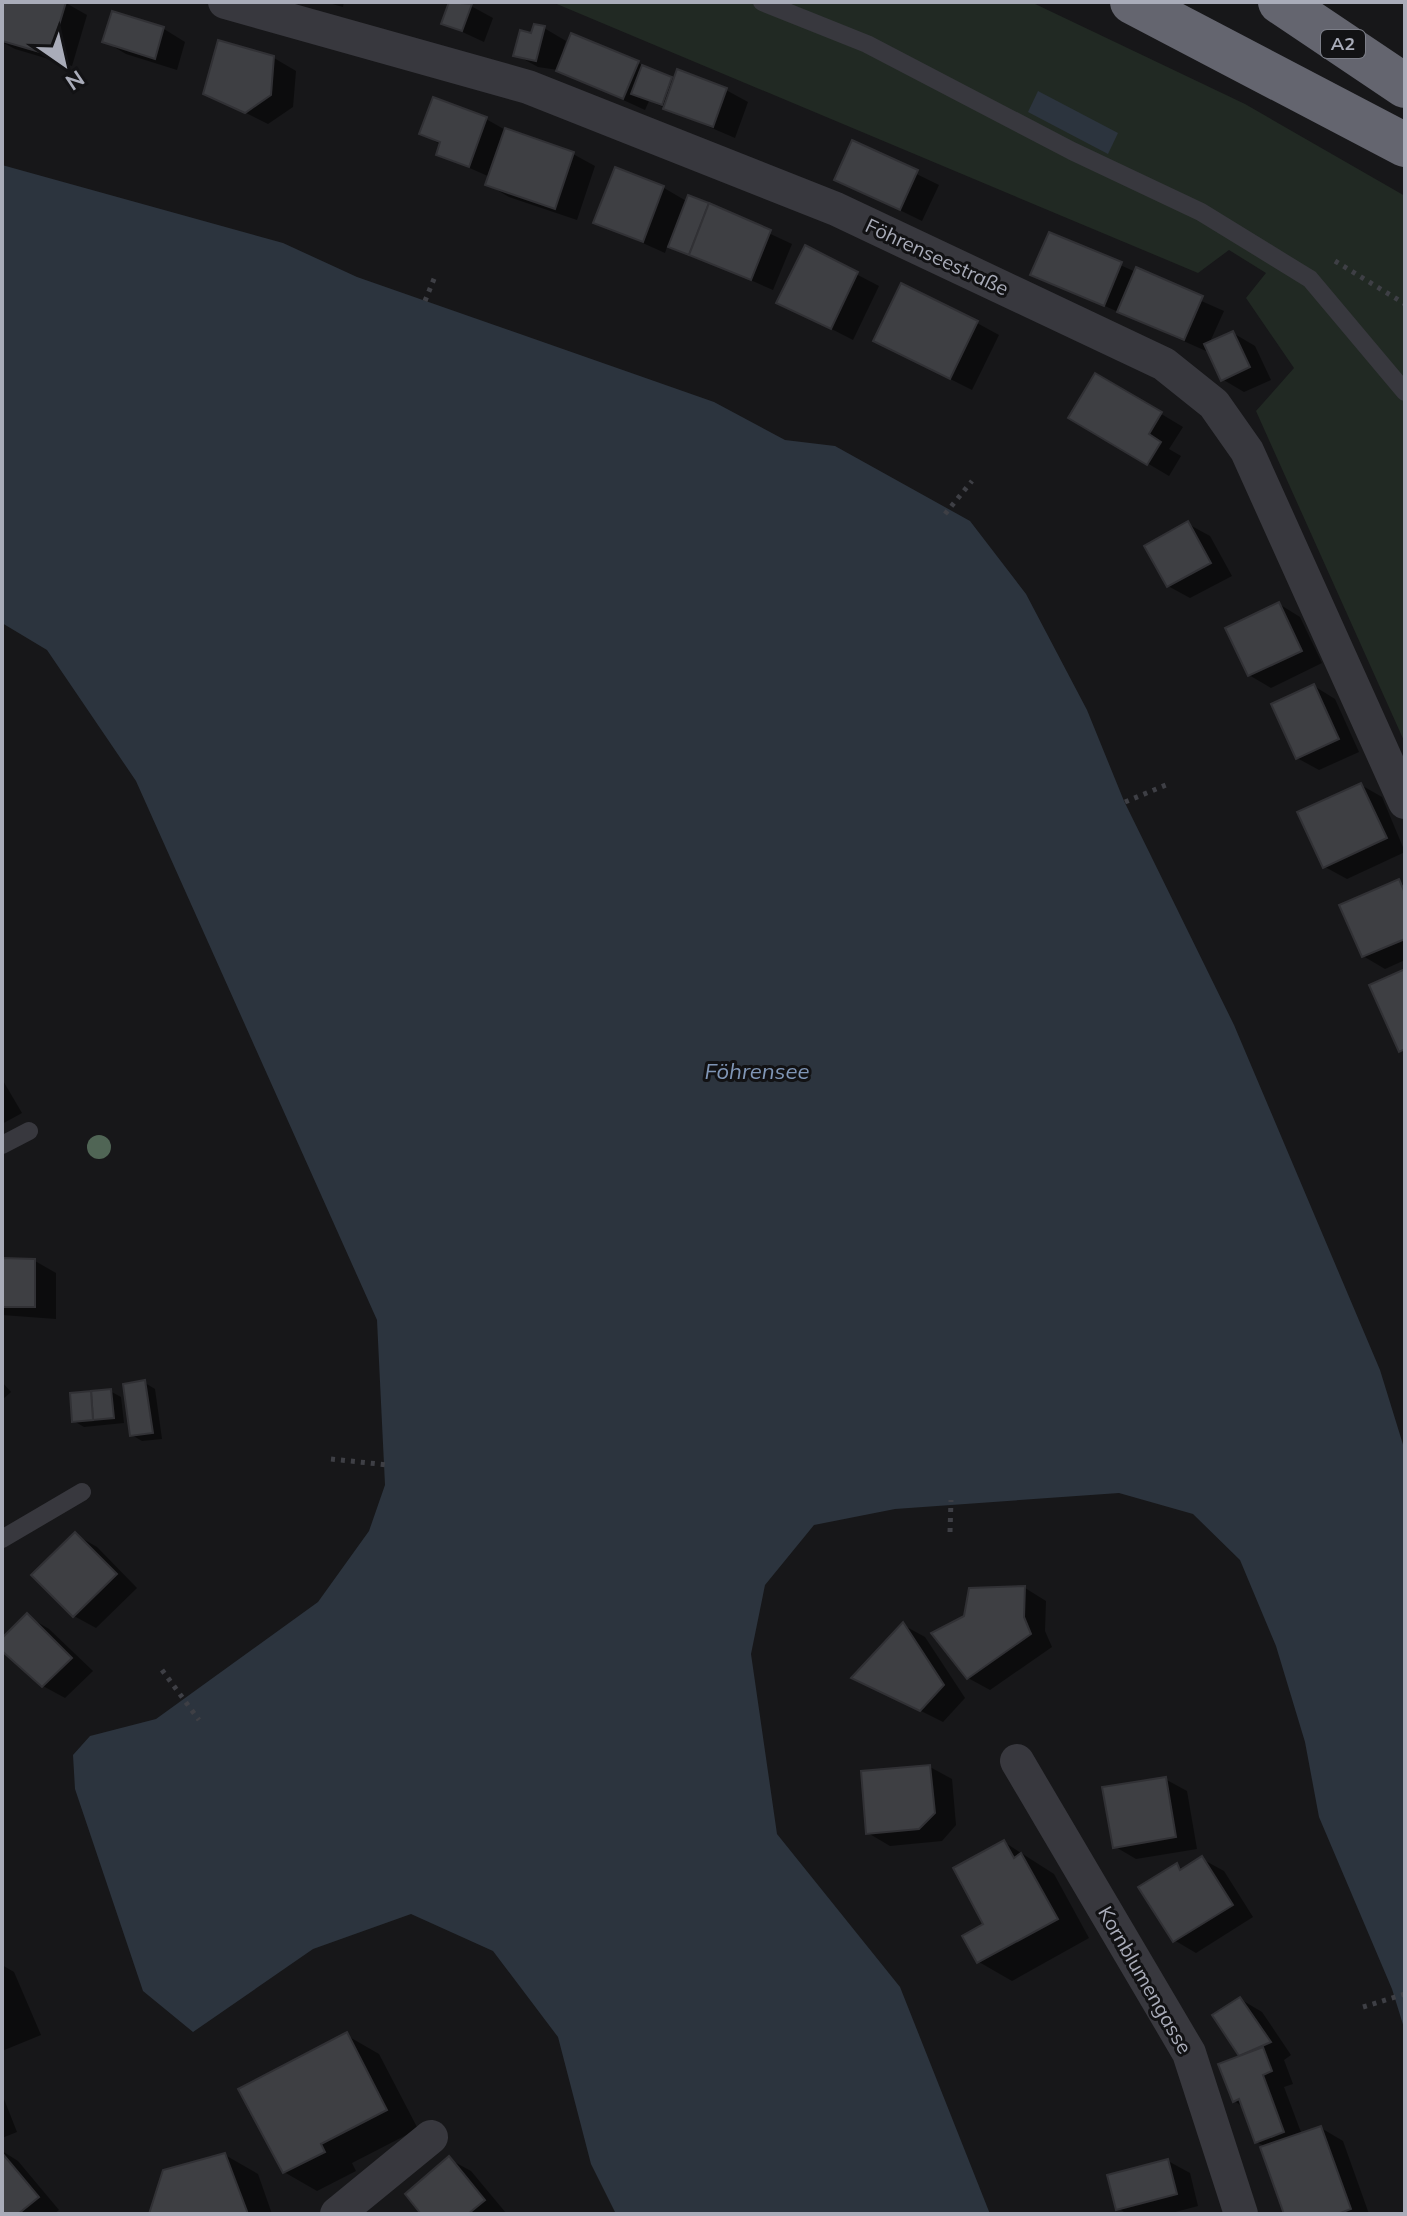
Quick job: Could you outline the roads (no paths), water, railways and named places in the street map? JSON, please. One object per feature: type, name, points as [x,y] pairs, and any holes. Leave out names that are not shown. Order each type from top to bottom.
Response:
[{"type":"highway","points":[[1132,2],[1405,145]]},
{"type":"highway","name":"A2","points":[[1280,2],[1405,86]]},
{"type":"street","name":"Föhrenseestraße","points":[[225,2],[528,87],[836,209],[1164,364],[1214,404],[1247,451],[1405,802]]},
{"type":"street","name":"Kornblumengasse","points":[[1017,1761],[1189,2053],[1241,2214]]},
{"type":"street","points":[[337,2214],[431,2137]]},
{"type":"lane","points":[[762,2],[867,44],[1072,151],[1201,212],[1310,279],[1405,392]]},
{"type":"lane","points":[[2,1145],[29,1131]]},
{"type":"lane","points":[[2,1539],[82,1492]]},
{"type":"water","points":[[1038,91],[1118,133],[1108,154],[1028,112]]},
{"type":"water","name":"Föhrensee","points":[[2,165],[283,243],[357,277],[714,402],[785,440],[835,446],[970,521],[1026,594],[1087,710],[1124,801],[1234,1025],[1380,1370],[1405,1451],[1405,2031],[1392,1989],[1319,1817],[1305,1742],[1276,1646],[1240,1560],[1193,1514],[1119,1493],[895,1509],[814,1525],[765,1585],[751,1654],[777,1834],[900,1987],[990,2214],[616,2214],[591,2164],[558,2037],[493,1951],[411,1914],[313,1949],[193,2032],[143,1991],[75,1789],[73,1755],[90,1736],[156,1719],[318,1602],[369,1531],[385,1485],[377,1320],[136,781],[47,650],[2,623]]}]
